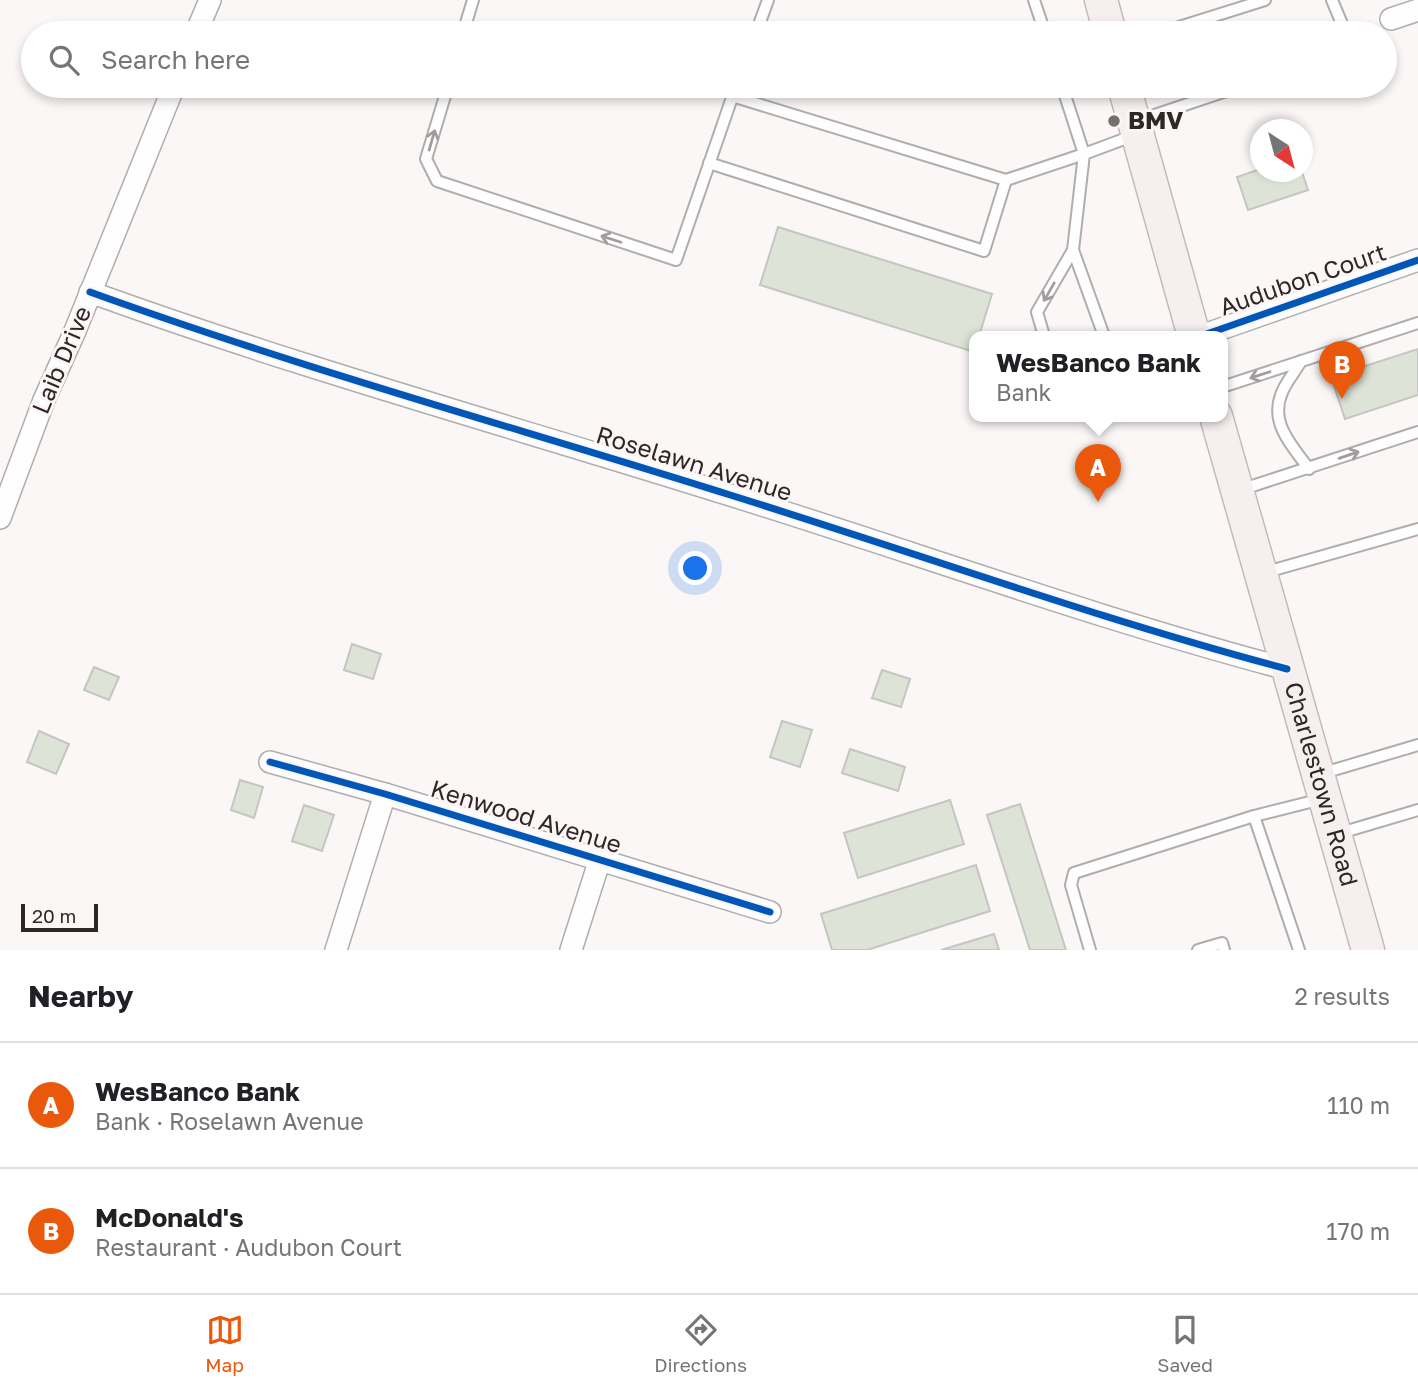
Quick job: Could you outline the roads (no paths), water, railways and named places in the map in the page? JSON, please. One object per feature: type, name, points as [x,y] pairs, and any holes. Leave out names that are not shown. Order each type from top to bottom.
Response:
[{"type":"main road","points":[[1101,0],[1107,21]]},
{"type":"main road","points":[[1128,98],[1193,331]]},
{"type":"main road","name":"Charlestown Road","points":[[1218,422],[1368,950]]},
{"type":"street","points":[[201,21],[210,0]]},
{"type":"street","points":[[1391,19],[1418,10]]},
{"type":"street","name":"Laib Drive","points":[[0,518],[44,400],[169,98]]},
{"type":"street","name":"Audubon Court","points":[[1216,331],[1416,266]]},
{"type":"street","name":"Roselawn Avenue","points":[[90,292],[255,350],[729,494],[1204,647],[1287,669]]},
{"type":"street","name":"Kenwood Avenue","points":[[270,762],[385,794],[770,912]]},
{"type":"street","points":[[336,950],[385,794]]},
{"type":"street","points":[[570,950],[600,859]]},
{"type":"lane","points":[[467,21],[473,0]]},
{"type":"lane","points":[[760,21],[768,0]]},
{"type":"lane","points":[[1034,0],[1041,21]]},
{"type":"lane","points":[[1198,21],[1265,0]]},
{"type":"lane","points":[[1332,0],[1341,21]]},
{"type":"lane","points":[[444,98],[426,159],[437,181],[676,260],[732,98]]},
{"type":"lane","points":[[755,98],[1006,180],[1084,154],[1136,128],[1211,98]]},
{"type":"lane","points":[[1043,331],[1037,312],[1073,250],[1084,154],[1066,98]]},
{"type":"lane","points":[[709,163],[984,251],[1006,180]]},
{"type":"lane","points":[[1073,250],[1102,331]]},
{"type":"lane","points":[[1228,385],[1418,323]]},
{"type":"lane","points":[[1301,361],[1281,395],[1279,411],[1280,424],[1286,438],[1309,469]]},
{"type":"lane","points":[[1237,491],[1418,432]]},
{"type":"lane","points":[[1260,574],[1418,529]]},
{"type":"lane","points":[[1090,950],[1071,885],[1074,873],[1254,816],[1418,745]]},
{"type":"lane","points":[[1335,835],[1418,810]]},
{"type":"lane","points":[[1254,816],[1299,950]]},
{"type":"lane","points":[[1198,950],[1222,943],[1224,950]]},
{"type":"place","name":"BMV","points":[[1114,121]]},
{"type":"place","name":"McDonald's","points":[[1342,399]]},
{"type":"place","name":"WesBanco Bank","points":[[1098,502]]}]
